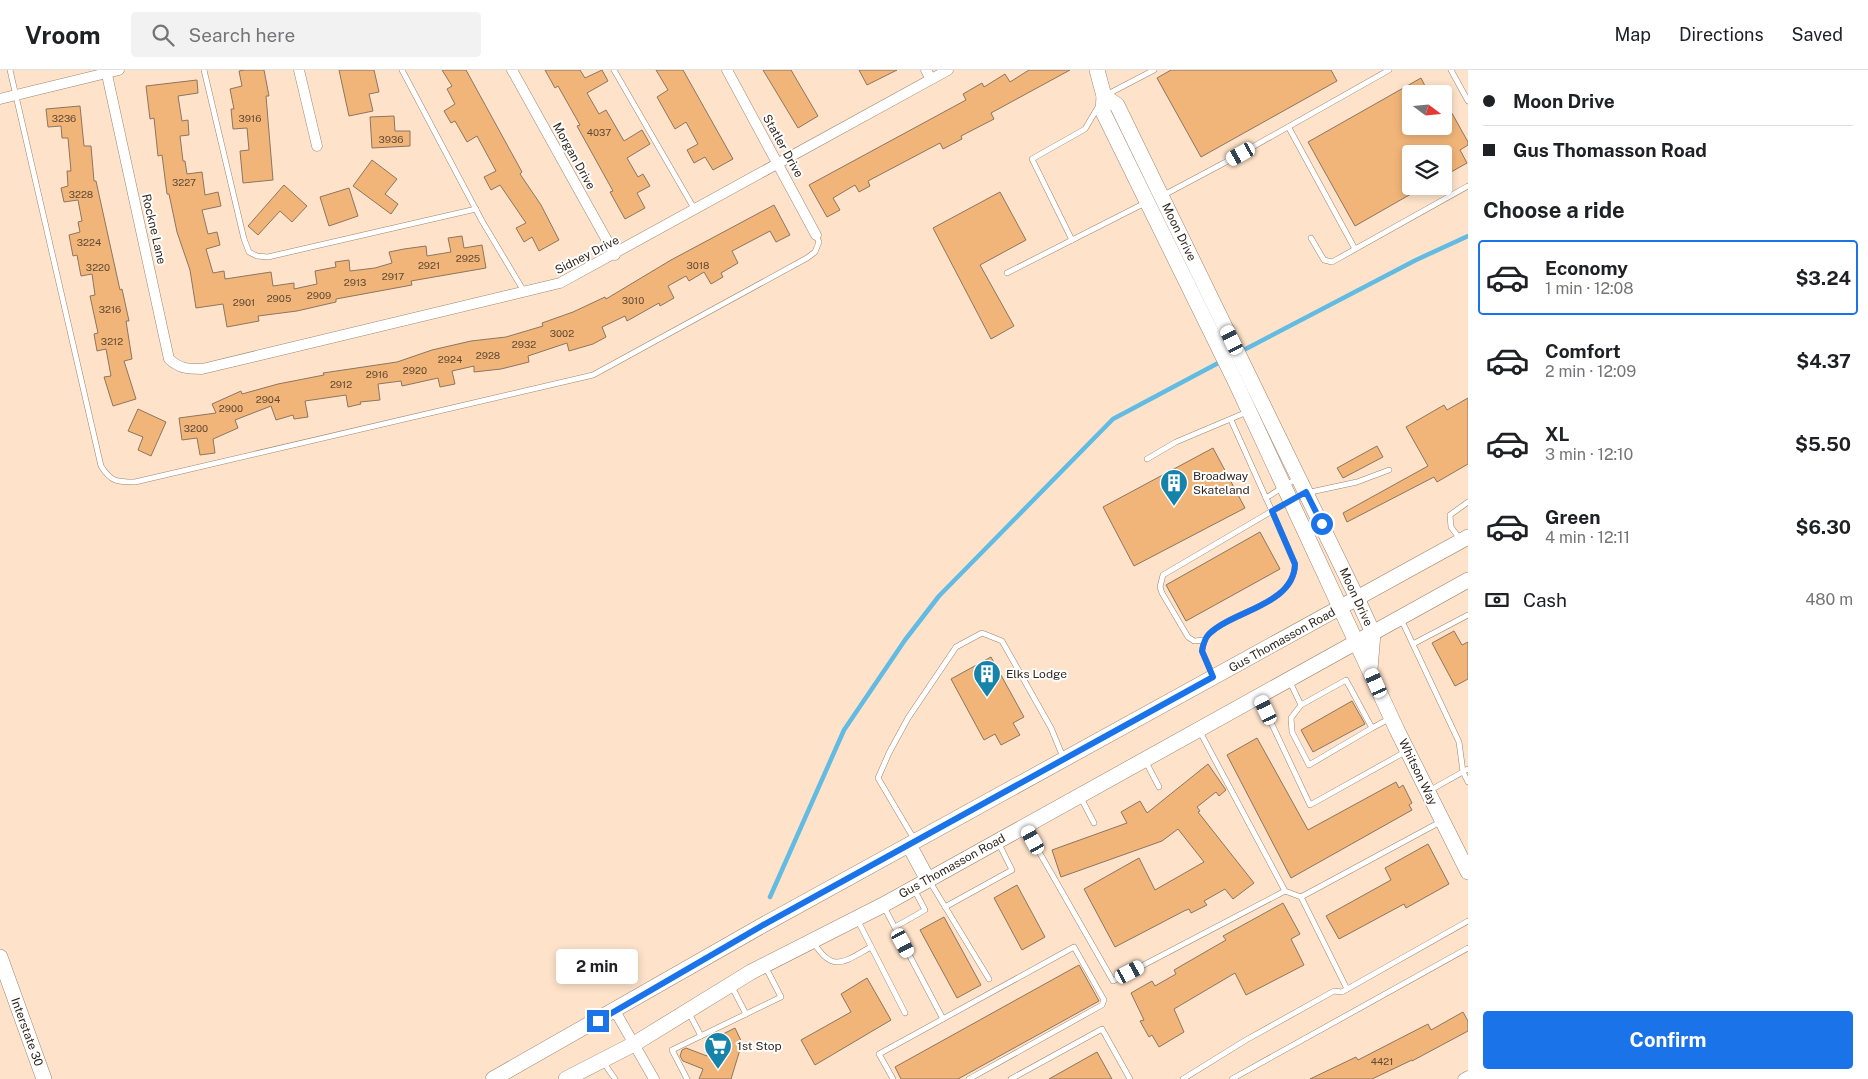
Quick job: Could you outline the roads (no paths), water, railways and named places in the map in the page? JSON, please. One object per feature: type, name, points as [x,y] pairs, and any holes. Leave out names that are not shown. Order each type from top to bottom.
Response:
[{"type":"main road","name":"Moon Drive","points":[[1097,70],[1104,96],[1103,112],[1236,383],[1370,670]]},
{"type":"main road","name":"Moon Drive","points":[[1104,96],[1117,105],[1357,598],[1373,633],[1370,670]]},
{"type":"main road","name":"Gus Thomasson Road","points":[[493,1079],[763,925],[1464,539]]},
{"type":"main road","name":"Gus Thomasson Road","points":[[566,1079],[634,1044],[764,965],[883,905],[1468,580]]},
{"type":"main road","name":"Whitson Way","points":[[1370,670],[1468,872]]},
{"type":"main road","points":[[912,844],[928,880]]},
{"type":"main road","name":"Interstate 30","points":[[0,957],[44,1079]]},
{"type":"street","points":[[0,98],[119,70]]},
{"type":"street","points":[[299,70],[317,146]]},
{"type":"street","name":"Morgan Drive","points":[[512,70],[615,255]]},
{"type":"street","name":"Statler Drive","points":[[727,70],[816,235]]},
{"type":"street","name":"Sidney Drive","points":[[202,369],[560,284],[695,210],[929,74],[948,70]]},
{"type":"street","name":"Rockne Lane","points":[[106,72],[169,359],[177,366],[202,369]]},
{"type":"street","points":[[614,1011],[654,1079]]},
{"type":"street","points":[[1463,1079],[1468,1076]]},
{"type":"lane","points":[[10,70],[101,466],[108,477],[120,482],[135,482],[593,375],[807,258],[815,252],[819,242],[816,235]]},
{"type":"lane","points":[[204,70],[244,239],[249,252],[257,256],[268,256],[476,209]]},
{"type":"lane","points":[[402,70],[476,209],[525,292]]},
{"type":"lane","points":[[614,70],[695,210]]},
{"type":"lane","points":[[1072,240],[1032,159],[1085,129],[1104,96],[1154,70]]},
{"type":"lane","points":[[1007,273],[1162,196],[1289,128],[1389,70]]},
{"type":"lane","points":[[1451,70],[1468,101]]},
{"type":"lane","points":[[1289,128],[1355,249]]},
{"type":"lane","points":[[1311,238],[1324,260],[1332,262],[1468,186]]},
{"type":"lane","points":[[1147,459],[1176,442],[1231,420],[1263,403]]},
{"type":"lane","points":[[1213,677],[1202,651],[1205,640],[1210,633],[1279,594],[1295,573],[1295,564],[1231,420]]},
{"type":"lane","points":[[1205,640],[1194,641],[1188,638],[1162,593],[1160,580],[1163,575],[1306,492],[1357,482],[1389,470]]},
{"type":"lane","points":[[1266,498],[1299,477]]},
{"type":"lane","points":[[1464,539],[1451,527],[1450,515],[1468,502]]},
{"type":"lane","points":[[1413,644],[1468,615]]},
{"type":"lane","points":[[1401,618],[1458,742],[1468,782]]},
{"type":"lane","points":[[912,844],[878,778],[908,718],[956,647],[982,633],[1002,641],[1050,728],[1064,760]]},
{"type":"lane","points":[[1289,679],[1301,705]]},
{"type":"lane","points":[[1372,728],[1346,680],[1301,705],[1291,718],[1292,732],[1309,766],[1392,718]]},
{"type":"lane","points":[[1259,696],[1310,805],[1408,751]]},
{"type":"lane","points":[[1198,730],[1285,891],[1300,897],[1347,989]]},
{"type":"lane","points":[[1144,760],[1159,787]]},
{"type":"lane","points":[[1428,792],[1466,770]]},
{"type":"lane","points":[[1079,796],[1094,823]]},
{"type":"lane","points":[[1300,897],[1442,821]]},
{"type":"lane","points":[[1024,826],[1112,981],[1285,891]]},
{"type":"lane","points":[[945,907],[1012,870],[998,841]]},
{"type":"lane","points":[[928,880],[989,979]]},
{"type":"lane","points":[[895,927],[925,910],[913,888]]},
{"type":"lane","points":[[883,905],[943,1019]]},
{"type":"lane","points":[[857,918],[905,1013]]},
{"type":"lane","points":[[1183,1079],[1246,1040],[1334,991],[1342,992],[1468,921]]},
{"type":"lane","points":[[813,940],[823,957],[830,961],[846,960],[871,947]]},
{"type":"lane","points":[[893,1079],[879,1054],[1074,947],[1104,1000],[1102,1005],[969,1079]]},
{"type":"lane","points":[[1232,1079],[1468,948]]},
{"type":"lane","points":[[684,1078],[672,1050],[781,996],[764,965]]},
{"type":"lane","points":[[730,984],[746,1014]]},
{"type":"lane","points":[[688,1011],[701,1036]]},
{"type":"lane","points":[[1011,1079],[1102,1029],[1130,1079]]},
{"type":"lane","points":[[602,1060],[614,1079]]},
{"type":"waterway","points":[[1240,352],[1416,260],[1468,236]]},
{"type":"waterway","points":[[770,897],[844,730],[905,640],[939,596],[1113,419],[1222,361]]},
{"type":"place","name":"Broadway Skateland","points":[[1174,507]]},
{"type":"place","name":"Elks Lodge","points":[[987,698]]},
{"type":"place","name":"1st Stop","points":[[718,1070]]}]
